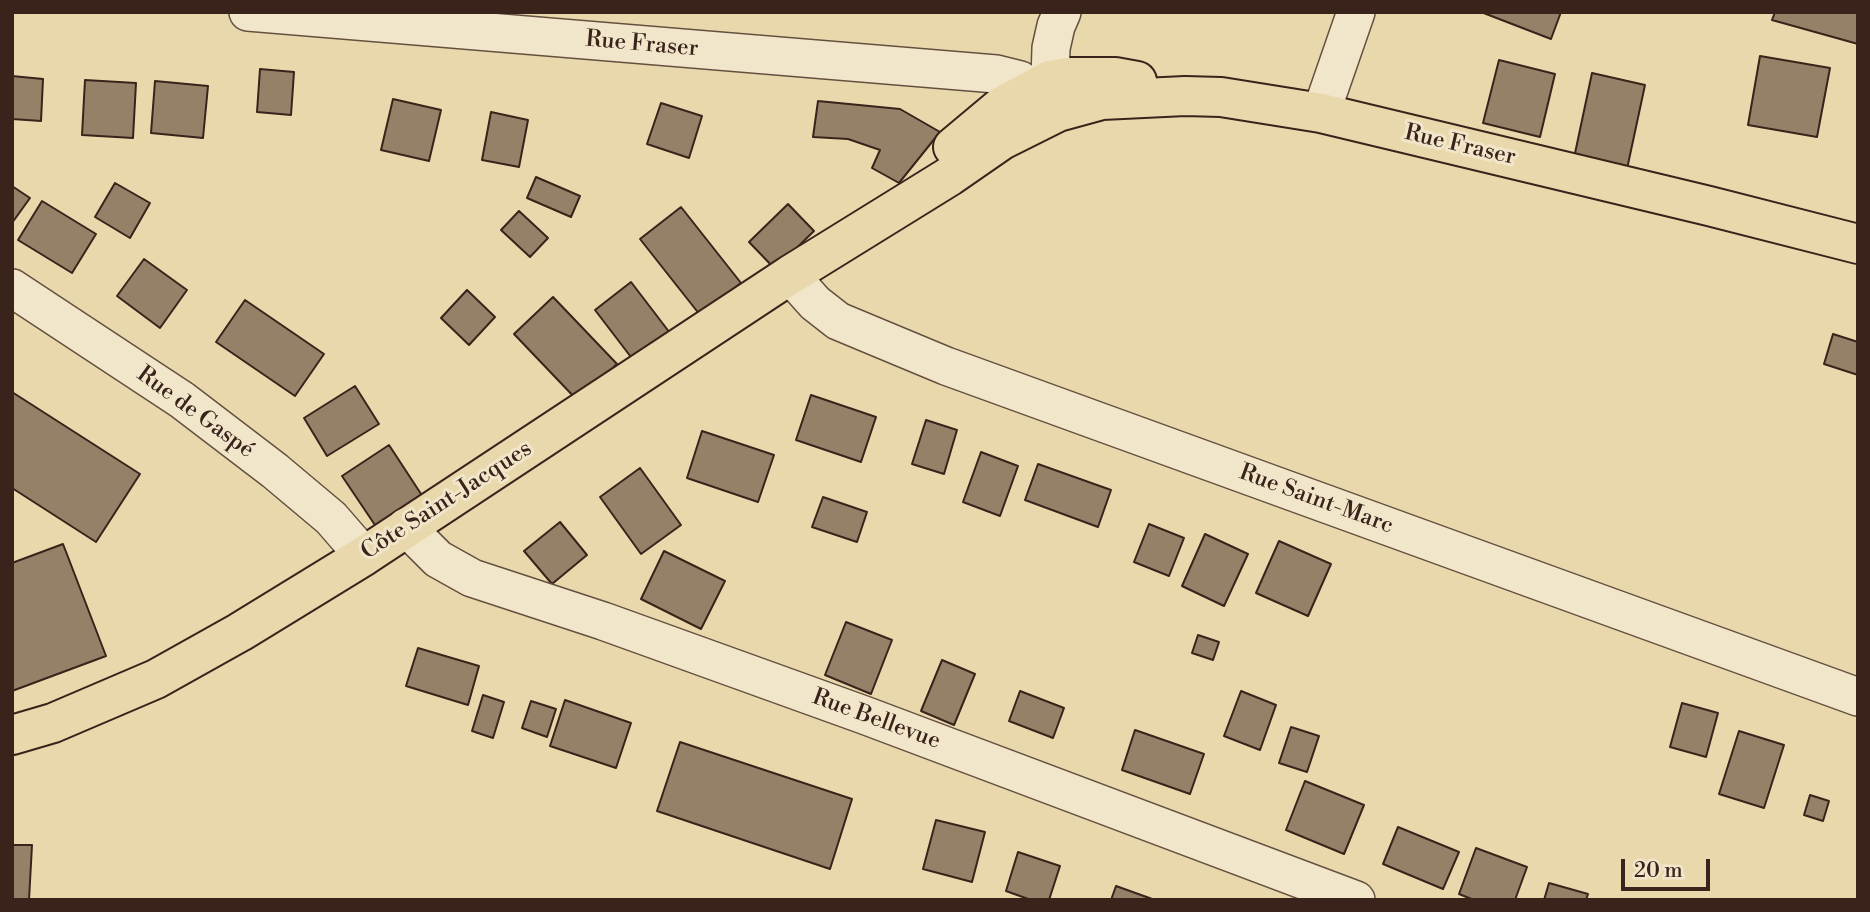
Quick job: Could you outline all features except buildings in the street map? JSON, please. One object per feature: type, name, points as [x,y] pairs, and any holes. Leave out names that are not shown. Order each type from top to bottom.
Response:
[{"type":"main road","name":"Rue Fraser","points":[[1047,94],[1102,100],[1221,97],[1321,114],[1858,244]]},
{"type":"main road","name":"Côte Saint-Jacques","points":[[12,735],[53,723],[156,679],[240,632],[364,556],[790,275],[950,176],[1002,140],[1047,94]]},
{"type":"street","name":"Rue Fraser","points":[[248,12],[996,74],[1020,80],[1047,94]]},
{"type":"street","points":[[1047,94],[1051,48],[1062,12]]},
{"type":"street","points":[[1321,114],[1356,12]]},
{"type":"street","name":"Rue Saint-Marc","points":[[790,275],[815,303],[838,321],[946,366],[1858,697]]},
{"type":"street","name":"Rue de Gaspé","points":[[12,288],[182,400],[265,463],[331,519],[364,556]]},
{"type":"street","name":"Rue Bellevue","points":[[407,527],[438,559],[472,579],[603,621],[864,715],[1356,900]]}]
